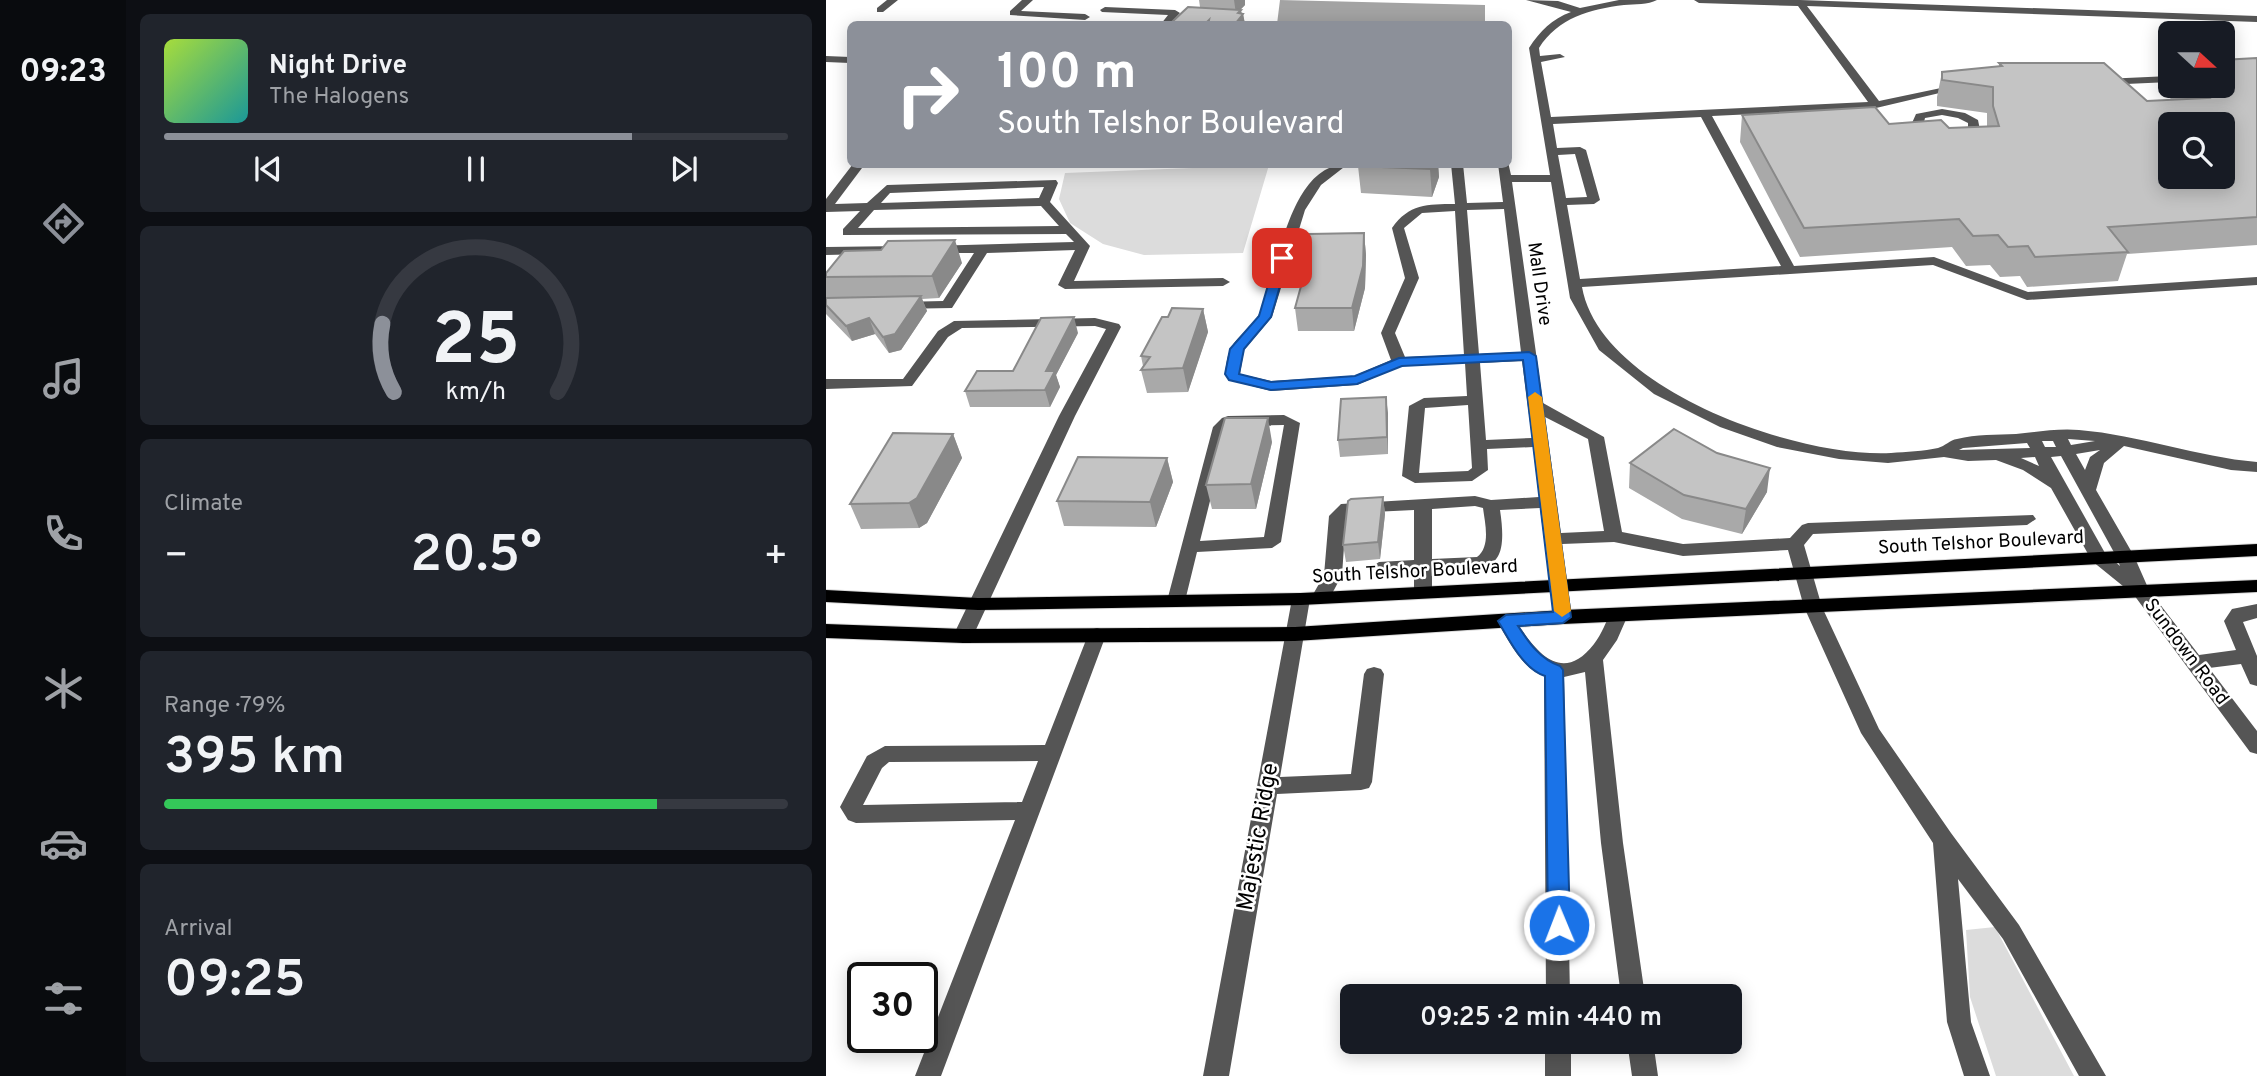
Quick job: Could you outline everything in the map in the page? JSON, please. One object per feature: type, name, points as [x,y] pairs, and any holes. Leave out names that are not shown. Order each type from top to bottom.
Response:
[{"type":"main road","name":"South Telshor Boulevard","points":[[826,596],[978,604],[1310,598],[2257,550]]},
{"type":"main road","points":[[826,631],[963,636],[1295,634],[1563,617],[2257,586]]},
{"type":"street","points":[[880,10],[893,0]]},
{"type":"street","points":[[1028,0],[1013,13],[1085,17]]},
{"type":"street","points":[[1555,5],[1600,6],[1652,0]]},
{"type":"street","points":[[1699,0],[2257,19]]},
{"type":"street","points":[[1072,21],[1125,1],[1171,4],[1182,2]]},
{"type":"street","points":[[1535,1],[1577,13]]},
{"type":"street","points":[[1721,1],[1737,9]]},
{"type":"street","points":[[1800,4],[1876,105]]},
{"type":"street","points":[[1555,5],[1555,16],[1534,48],[1535,59],[1577,298],[1604,347],[1659,391],[1726,424],[1783,444],[1839,454],[1888,458],[1944,452],[1968,456],[1989,455],[2036,445]]},
{"type":"street","points":[[1550,26],[1600,6]]},
{"type":"street","points":[[1105,10],[1175,13],[1168,21]]},
{"type":"street","points":[[1535,59],[1560,57]]},
{"type":"street","points":[[826,59],[847,60]]},
{"type":"street","points":[[2087,82],[2158,79]]},
{"type":"street","points":[[1546,121],[1876,105],[1977,83]]},
{"type":"street","points":[[1909,98],[1938,112],[1969,118],[1974,122],[1974,130],[1963,135],[1935,133],[1918,123],[1920,116],[1938,112]]},
{"type":"street","points":[[1909,98],[1925,114]]},
{"type":"street","points":[[1706,115],[1789,269]]},
{"type":"street","points":[[1552,152],[1580,150],[1594,200],[1560,202]]},
{"type":"street","points":[[826,207],[856,168]]},
{"type":"street","points":[[1337,168],[1317,183],[1298,210],[1265,317],[1237,349],[1232,374],[1234,377],[1271,386],[1345,381],[1367,377],[1399,362],[1529,356]]},
{"type":"street","points":[[1457,168],[1461,207],[1472,358],[1475,400],[1478,445],[1480,470],[1477,473],[1426,477],[1410,475],[1417,406],[1424,403],[1475,400]]},
{"type":"street","points":[[1505,172],[1555,174]]},
{"type":"street","name":"Mall Drive","points":[[1505,172],[1563,617]]},
{"type":"street","points":[[1044,202],[1052,183],[887,189],[848,232],[1069,230]]},
{"type":"street","points":[[826,186],[843,186]]},
{"type":"street","points":[[826,207],[1044,202],[1084,246]]},
{"type":"street","points":[[1399,362],[1388,333],[1412,278],[1398,228],[1406,216],[1415,209],[1509,205]]},
{"type":"street","points":[[826,251],[1084,246]]},
{"type":"street","points":[[1084,246],[1065,285],[1223,282]]},
{"type":"street","points":[[880,306],[947,305],[983,248]]},
{"type":"street","points":[[1575,283],[1934,261],[2027,296],[2257,281]]},
{"type":"street","points":[[826,384],[906,383],[943,334],[959,324],[1095,322],[1114,327],[1067,416],[963,636]]},
{"type":"street","points":[[1536,406],[1596,437],[1614,536]]},
{"type":"street","points":[[1176,601],[1221,427],[1228,421],[1292,422],[1272,542],[1190,547]]},
{"type":"street","points":[[1478,445],[1541,442]]},
{"type":"street","points":[[1944,452],[1959,443],[2036,445],[2121,442],[2174,450],[2231,465],[2257,467]]},
{"type":"street","points":[[2088,490],[2096,461],[2121,442]]},
{"type":"street","name":"Sundown Road","points":[[2062,443],[2125,555],[2140,592]]},
{"type":"street","name":"Sundown Road","points":[[2036,445],[2098,557],[2140,592],[2256,743]]},
{"type":"street","points":[[1989,455],[2029,466],[2061,490]]},
{"type":"street","points":[[1423,593],[1423,504],[1475,501],[1491,505],[1549,502]]},
{"type":"street","name":"Majestic Ridge","points":[[1216,1076],[1295,634],[1310,598],[1334,575],[1341,512],[1347,508],[1423,504]]},
{"type":"street","points":[[1379,568],[1480,563],[1490,558],[1494,550],[1491,505]]},
{"type":"street","points":[[1554,539],[1614,536],[1683,551],[1795,544],[1808,529],[2027,519]]},
{"type":"street","points":[[1795,544],[1813,607],[1871,733],[1943,841],[2011,932],[2093,1076]]},
{"type":"street","points":[[2257,611],[2239,614],[2234,621],[2257,679]]},
{"type":"street","points":[[1506,621],[1523,648],[1545,669],[1577,670],[1593,659],[1610,637],[1619,615]]},
{"type":"street","points":[[928,1076],[1097,635]]},
{"type":"street","points":[[2194,663],[2247,656]]},
{"type":"street","points":[[1593,659],[1612,843],[1631,984]]},
{"type":"street","points":[[1554,670],[1558,984]]},
{"type":"street","points":[[1268,786],[1361,782],[1374,674]]},
{"type":"street","points":[[1029,811],[856,814],[851,807],[874,762],[885,754],[1052,753]]},
{"type":"street","points":[[1943,841],[1959,1022],[1978,1076]]},
{"type":"street","points":[[1558,1054],[1558,1076]]},
{"type":"street","points":[[1642,1054],[1645,1076]]},
{"type":"shaded area","points":[[1280,0],[1485,5],[1485,21],[1277,21]]},
{"type":"shaded area","points":[[1268,168],[1243,253],[1144,255],[1103,244],[1070,223],[1059,199],[1065,173]]},
{"type":"shaded area","points":[[1995,927],[2074,1076],[1996,1076],[1970,997],[1966,930]]},
{"type":"building","points":[[1188,7],[1241,10],[1238,13],[1243,14],[1237,21],[1173,21]]},
{"type":"building","points":[[2257,58],[2257,217],[2108,227],[2128,252],[2035,257],[2028,246],[2008,247],[1998,235],[1973,236],[1959,219],[1804,228],[1742,115],[1875,107],[1889,124],[1941,120],[1949,128],[1999,126],[1993,106],[1993,87],[1942,80],[1942,72],[2002,66],[1999,63],[2104,63],[2147,101],[2235,98],[2235,59]]},
{"type":"building","points":[[1364,233],[1363,266],[1352,308],[1295,308],[1306,268],[1302,268],[1309,234]]},
{"type":"building","points":[[955,240],[932,276],[826,277],[826,273],[844,251],[881,250],[888,241]]},
{"type":"building","points":[[921,296],[895,334],[883,337],[869,318],[846,326],[826,305],[826,298]]},
{"type":"building","points":[[1172,308],[1203,309],[1183,368],[1141,370],[1150,357],[1141,356],[1162,317],[1168,317]]},
{"type":"building","points":[[1074,317],[1046,371],[1055,371],[1045,390],[965,391],[977,371],[1013,371],[1041,318]]},
{"type":"building","points":[[1386,397],[1387,437],[1338,440],[1341,399]]},
{"type":"building","points":[[1225,418],[1268,418],[1251,484],[1206,485]]},
{"type":"building","points":[[1674,429],[1717,453],[1770,468],[1746,509],[1684,495],[1630,463]]},
{"type":"building","points":[[893,433],[953,434],[917,498],[909,503],[850,504]]},
{"type":"building","points":[[1078,457],[1167,458],[1150,502],[1057,501]]},
{"type":"building","points":[[1383,497],[1378,542],[1343,545],[1348,501]]},
{"type":"slow traffic","points":[[1535,397],[1562,611]]},
{"type":"route","points":[[1282,258],[1265,317],[1237,349],[1232,374],[1234,377],[1271,386],[1357,380],[1399,362],[1529,356],[1563,617],[1506,621],[1523,648],[1545,669],[1554,670],[1559,925]]}]
